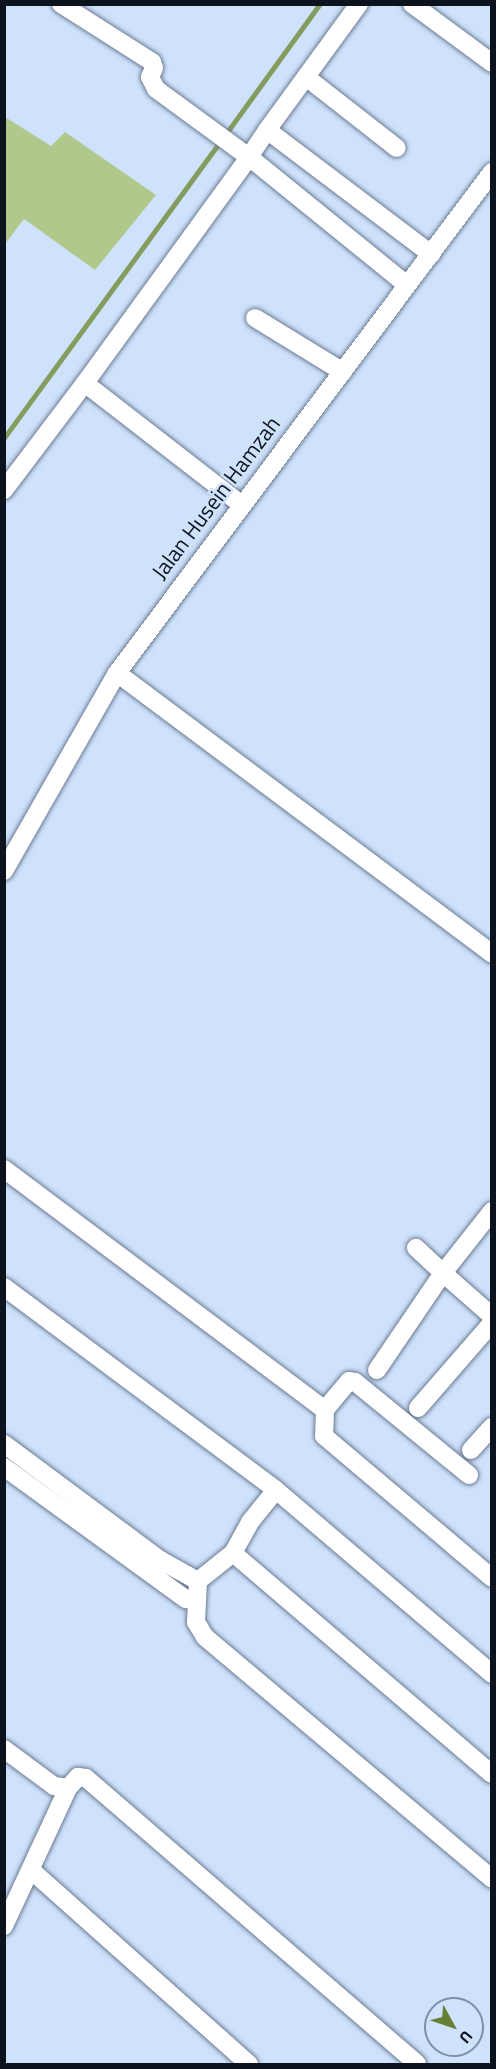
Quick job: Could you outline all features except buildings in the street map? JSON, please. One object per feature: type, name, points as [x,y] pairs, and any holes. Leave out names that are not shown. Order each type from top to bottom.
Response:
[{"type":"street","points":[[61,4],[152,62],[154,68],[150,77],[156,89],[246,155],[407,285]]},
{"type":"street","points":[[412,4],[492,63]]},
{"type":"street","points":[[4,490],[85,383],[246,155],[306,77],[350,7]]},
{"type":"street","points":[[306,77],[397,148]]},
{"type":"street","points":[[267,130],[431,254]]},
{"type":"street","points":[[274,177],[294,152]]},
{"type":"street","name":"Jalan Husein Hamzah","points":[[4,871],[117,673],[492,172]]},
{"type":"street","points":[[255,318],[343,372]]},
{"type":"street","points":[[85,383],[242,505]]},
{"type":"street","points":[[117,673],[492,954]]},
{"type":"street","points":[[4,1169],[325,1410]]},
{"type":"street","points":[[377,1370],[443,1273],[492,1211]]},
{"type":"street","points":[[416,1248],[492,1316]]},
{"type":"street","points":[[4,1287],[276,1490],[492,1674]]},
{"type":"street","points":[[418,1408],[492,1323]]},
{"type":"street","points":[[469,1475],[356,1382],[349,1381],[325,1410],[324,1436],[492,1578]]},
{"type":"street","points":[[471,1450],[492,1427]]},
{"type":"street","points":[[4,1444],[154,1567],[186,1599]]},
{"type":"street","points":[[4,1467],[154,1567],[198,1581]]},
{"type":"street","points":[[276,1490],[250,1522],[233,1553],[198,1581],[196,1622],[205,1636],[492,1879]]},
{"type":"street","points":[[233,1553],[492,1774]]},
{"type":"street","points":[[4,1749],[54,1786],[68,1788]]},
{"type":"street","points":[[4,1926],[32,1870],[68,1788],[78,1777],[86,1778],[417,2064]]},
{"type":"street","points":[[32,1870],[249,2064]]},
{"type":"green space","points":[[5,117],[51,146],[65,132],[156,195],[95,270],[24,219],[5,244]]},
{"type":"waterway","points":[[225,135],[320,4]]},
{"type":"waterway","points":[[4,438],[220,142]]}]
